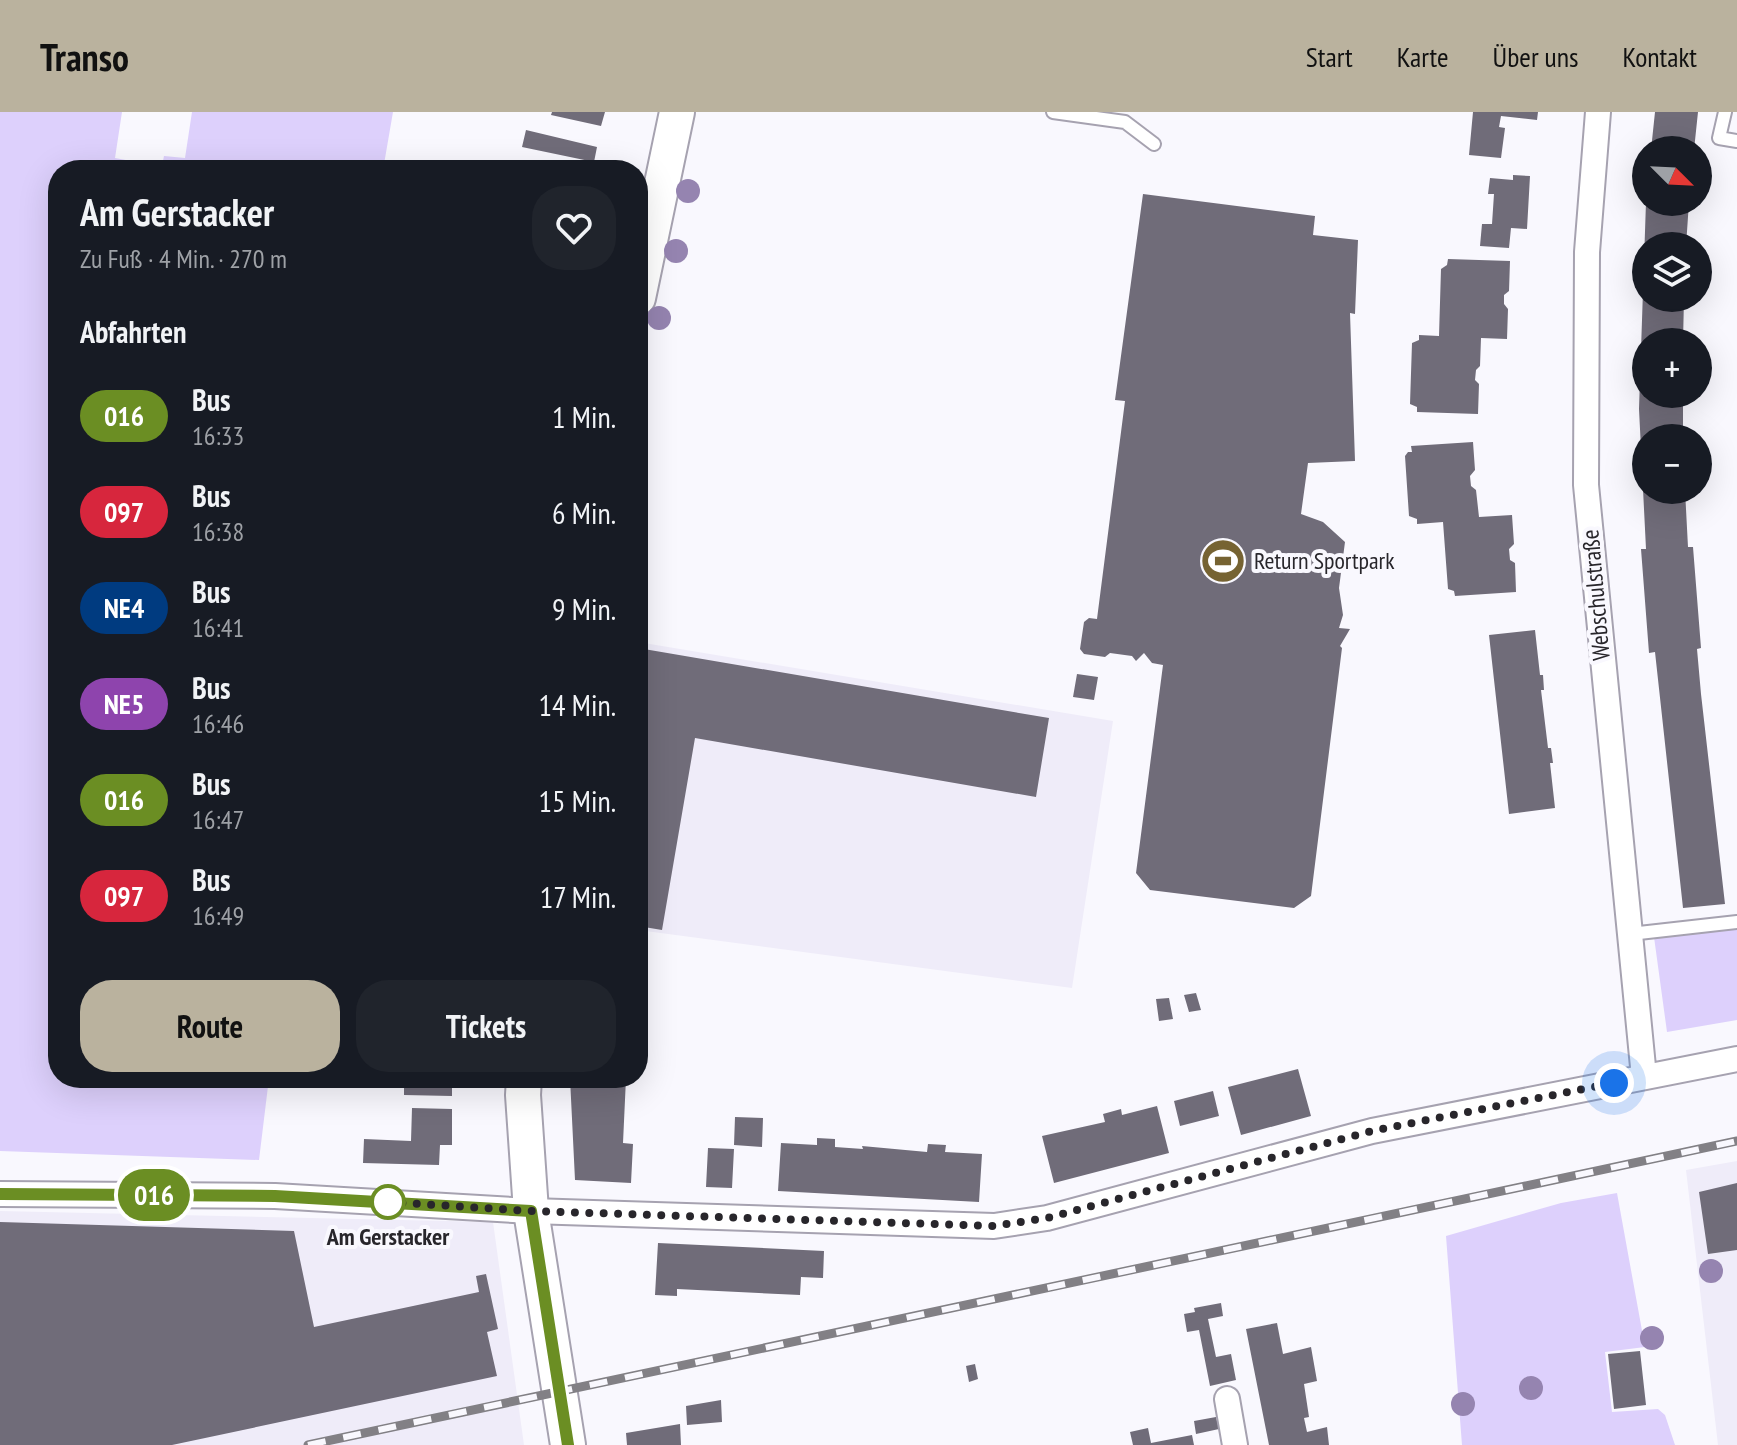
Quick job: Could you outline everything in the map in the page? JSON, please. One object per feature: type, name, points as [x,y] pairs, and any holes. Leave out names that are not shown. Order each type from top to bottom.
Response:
[{"type":"main road","points":[[648,250],[677,112]]},
{"type":"main road","points":[[523,1088],[531,1211],[568,1445]]},
{"type":"street","name":"Webschulstraße","points":[[1598,112],[1587,252],[1586,485],[1644,1077]]},
{"type":"street","points":[[0,1194],[275,1196],[531,1211],[994,1226],[1047,1218],[1372,1131],[1737,1059]]},
{"type":"street","points":[[1227,1399],[1235,1445]]},
{"type":"lane","points":[[1053,112],[1125,122],[1154,144]]},
{"type":"lane","points":[[1725,112],[1719,138],[1737,141]]},
{"type":"lane","points":[[1630,934],[1737,922]]},
{"type":"shaded area","points":[[0,112],[122,112],[115,158],[126,160],[48,160],[48,1088],[268,1088],[259,1160],[0,1151]]},
{"type":"shaded area","points":[[192,112],[393,112],[385,160],[163,160],[164,156],[185,158]]},
{"type":"shaded area","points":[[648,644],[1113,721],[1072,988],[648,931]]},
{"type":"shaded area","points":[[1737,928],[1737,1020],[1667,1032],[1654,937]]},
{"type":"shaded area","points":[[1737,1161],[1737,1445],[1718,1445],[1686,1170]]},
{"type":"shaded area","points":[[1617,1193],[1645,1347],[1605,1352],[1612,1412],[1658,1409],[1665,1415],[1675,1445],[1462,1445],[1446,1236],[1561,1203]]},
{"type":"shaded area","points":[[0,1211],[493,1222],[524,1445],[0,1445]]},
{"type":"building","points":[[552,112],[605,112],[601,126],[551,115]]},
{"type":"building","points":[[1473,112],[1538,112],[1537,120],[1501,116],[1499,127],[1505,128],[1501,158],[1469,155]]},
{"type":"building","points":[[1655,112],[1698,112],[1695,136],[1652,136]]},
{"type":"building","points":[[526,130],[597,147],[594,160],[584,160],[522,147]]},
{"type":"building","points":[[1513,175],[1530,176],[1527,229],[1511,228],[1509,248],[1480,246],[1482,224],[1492,224],[1494,194],[1488,194],[1490,178],[1513,180]]},
{"type":"building","name":"Return Sportpark","points":[[1143,194],[1315,216],[1313,235],[1358,240],[1355,314],[1350,313],[1355,461],[1308,463],[1301,514],[1323,522],[1345,542],[1339,588],[1343,615],[1339,628],[1350,629],[1340,646],[1311,896],[1294,908],[1150,890],[1136,873],[1163,665],[1152,663],[1144,653],[1136,661],[1132,656],[1110,653],[1105,657],[1084,654],[1080,649],[1084,622],[1089,618],[1097,619],[1125,401],[1115,400]]},
{"type":"building","points":[[1646,216],[1688,216],[1687,232],[1645,232]]},
{"type":"building","points":[[1448,259],[1510,261],[1509,291],[1504,295],[1504,304],[1508,309],[1507,339],[1481,338],[1480,366],[1476,370],[1475,380],[1479,384],[1478,414],[1417,412],[1417,407],[1410,404],[1412,343],[1419,340],[1419,335],[1439,336],[1441,269],[1447,265]]},
{"type":"building","points":[[1642,312],[1684,312],[1683,328],[1642,328]]},
{"type":"building","points":[[1683,408],[1683,424],[1640,424],[1639,409]]},
{"type":"building","points":[[1473,442],[1475,470],[1470,476],[1471,486],[1476,490],[1479,517],[1512,515],[1514,544],[1509,549],[1510,560],[1515,563],[1516,592],[1455,596],[1454,591],[1448,589],[1443,522],[1417,524],[1417,519],[1409,516],[1405,456],[1412,452],[1411,446]]},
{"type":"building","points":[[1644,504],[1686,504],[1688,547],[1693,547],[1701,648],[1697,649],[1701,694],[1725,904],[1683,908],[1655,652],[1649,653],[1641,549],[1646,549]]},
{"type":"building","points":[[1535,630],[1540,675],[1543,675],[1544,690],[1541,690],[1548,748],[1551,748],[1553,763],[1550,763],[1555,808],[1509,814],[1489,635]]},
{"type":"building","points":[[648,650],[1049,718],[1036,797],[695,738],[662,930],[648,928]]},
{"type":"building","points":[[1077,674],[1098,677],[1094,700],[1073,697]]},
{"type":"building","points":[[1196,993],[1201,1010],[1189,1012],[1184,995]]},
{"type":"building","points":[[1169,998],[1173,1019],[1159,1021],[1156,999]]},
{"type":"building","points":[[1298,1069],[1311,1116],[1241,1135],[1228,1087]]},
{"type":"building","points":[[404,1088],[452,1088],[452,1096],[404,1095]]},
{"type":"building","points":[[570,1088],[626,1088],[623,1143],[633,1144],[631,1183],[575,1180]]},
{"type":"building","points":[[1213,1091],[1219,1116],[1180,1126],[1174,1101]]},
{"type":"building","points":[[1157,1106],[1169,1153],[1054,1183],[1042,1136],[1105,1122],[1103,1114],[1121,1109],[1122,1115]]},
{"type":"building","points":[[412,1108],[452,1109],[452,1145],[440,1145],[439,1165],[363,1163],[364,1139],[411,1141]]},
{"type":"building","points":[[735,1117],[763,1118],[762,1147],[734,1145]]},
{"type":"building","points":[[817,1138],[835,1139],[835,1147],[863,1149],[862,1146],[927,1152],[928,1144],[946,1145],[945,1152],[982,1154],[979,1202],[778,1191],[781,1143],[817,1145]]},
{"type":"building","points":[[708,1148],[734,1149],[732,1188],[706,1187]]},
{"type":"building","points":[[1737,1183],[1737,1250],[1708,1254],[1699,1192]]},
{"type":"building","points":[[0,1222],[294,1231],[314,1327],[479,1292],[476,1276],[486,1274],[498,1329],[487,1332],[497,1376],[172,1445],[0,1445]]},
{"type":"building","points":[[658,1243],[824,1251],[823,1278],[801,1277],[800,1295],[677,1289],[677,1296],[655,1295]]},
{"type":"building","points":[[1221,1303],[1223,1316],[1208,1319],[1216,1357],[1231,1354],[1236,1380],[1210,1386],[1199,1330],[1187,1332],[1184,1314],[1195,1312],[1194,1308]]},
{"type":"building","points":[[1277,1323],[1283,1354],[1311,1347],[1317,1381],[1304,1384],[1309,1417],[1304,1418],[1307,1432],[1327,1427],[1329,1445],[1269,1445],[1246,1329]]},
{"type":"building","points":[[1640,1351],[1646,1405],[1614,1409],[1608,1354]]},
{"type":"building","points":[[975,1364],[978,1379],[969,1382],[966,1366]]},
{"type":"building","points":[[721,1400],[722,1422],[687,1425],[686,1406]]},
{"type":"building","points":[[1216,1417],[1219,1429],[1196,1434],[1194,1421]]},
{"type":"building","points":[[680,1424],[681,1445],[627,1445],[626,1433]]},
{"type":"building","points":[[1148,1428],[1151,1443],[1192,1435],[1194,1445],[1133,1445],[1130,1432]]},
{"type":"railway","points":[[308,1445],[1737,1141]]},
{"type":"bus line","name":"016","points":[[0,1194],[275,1196],[531,1211],[568,1445]]},
{"type":"place","name":"Return Sportpark","points":[[1223,561]]},
{"type":"place","name":"Am Gerstacker","points":[[388,1202]]},
{"type":"route","points":[[388,1202],[531,1211],[994,1226],[1047,1218],[1372,1131],[1614,1083]]}]
